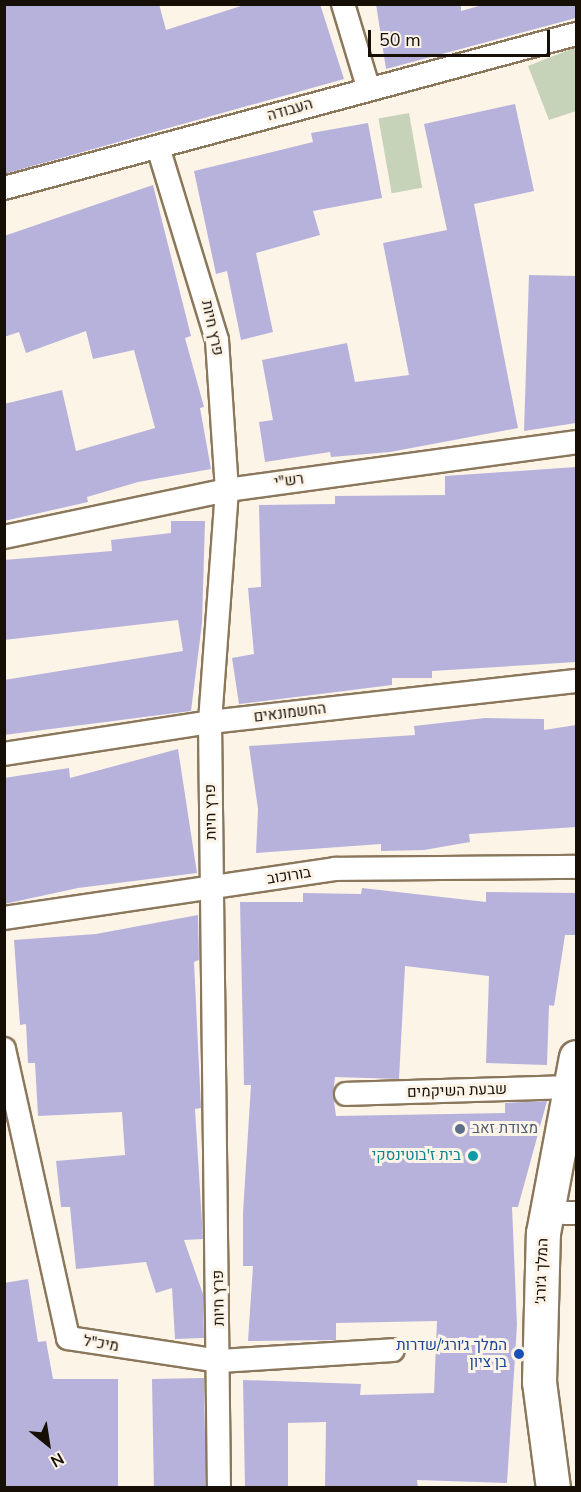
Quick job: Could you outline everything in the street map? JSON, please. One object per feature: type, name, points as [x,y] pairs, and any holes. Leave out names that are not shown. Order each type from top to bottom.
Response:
[{"type":"street","points":[[343,4],[368,87]]},
{"type":"street","name":"העבודה","points":[[4,188],[368,87],[576,34]]},
{"type":"street","name":"פרץ חיות","points":[[158,147],[217,340],[227,490],[210,722],[220,1361],[219,1488]]},
{"type":"street","name":"רש\"י","points":[[4,537],[227,490],[576,442]]},
{"type":"street","name":"החשמונאים","points":[[4,754],[210,722],[576,681]]},
{"type":"street","name":"בורוכוב","points":[[4,918],[391,865],[576,867]]},
{"type":"street","name":"מיכ\"ל","points":[[4,1049],[68,1338],[220,1361],[393,1350]]},
{"type":"street","name":"שבעת השיקמים","points":[[346,1094],[573,1072]]},
{"type":"street","name":"המלך ג׳ורג׳","points":[[554,1488],[539,1382],[543,1233],[573,1072]]},
{"type":"green space","points":[[576,47],[576,111],[549,120],[528,66]]},
{"type":"green space","points":[[409,113],[422,188],[392,193],[378,118]]},
{"type":"building","points":[[4,4],[159,4],[166,30],[247,4],[320,4],[344,79],[4,174]]},
{"type":"building","points":[[376,4],[461,4],[461,11],[486,4],[576,4],[576,18],[386,69]]},
{"type":"building","points":[[515,104],[534,191],[474,204],[518,428],[390,452],[331,457],[330,452],[265,462],[259,422],[273,420],[262,360],[347,343],[355,382],[409,375],[383,243],[447,230],[424,124]]},
{"type":"building","points":[[368,123],[382,198],[313,211],[320,235],[256,253],[273,332],[241,340],[227,271],[216,274],[194,171],[313,142],[311,133]]},
{"type":"building","points":[[153,185],[191,336],[185,338],[204,407],[200,408],[211,469],[138,482],[87,497],[88,502],[4,521],[4,404],[62,390],[76,451],[155,428],[134,350],[93,359],[86,331],[26,353],[19,332],[4,337],[4,236]]},
{"type":"building","points":[[529,275],[576,276],[576,423],[524,431]]},
{"type":"building","points":[[576,467],[576,662],[432,671],[432,678],[392,678],[392,685],[239,704],[232,658],[254,654],[248,588],[261,587],[259,505],[335,504],[335,496],[445,495],[445,476]]},
{"type":"building","points":[[171,521],[205,521],[202,623],[191,711],[4,735],[4,680],[183,651],[178,620],[4,640],[4,560],[112,551],[111,540],[171,533]]},
{"type":"building","points":[[485,718],[544,719],[544,730],[576,725],[576,827],[469,834],[470,842],[424,850],[381,851],[381,844],[256,853],[258,809],[249,746],[415,735],[414,726]]},
{"type":"building","points":[[178,749],[197,873],[78,888],[4,904],[4,778],[69,768],[70,778]]},
{"type":"building","points":[[362,888],[486,902],[486,892],[576,893],[576,935],[565,935],[554,1006],[549,1005],[547,1065],[486,1063],[489,976],[405,966],[399,1079],[335,1077],[333,1094],[336,1116],[505,1113],[505,1103],[547,1101],[518,1207],[512,1207],[517,1325],[507,1483],[417,1480],[418,1488],[325,1488],[326,1422],[288,1423],[288,1488],[245,1488],[243,1380],[361,1384],[360,1395],[434,1393],[437,1321],[336,1323],[336,1340],[248,1341],[253,1266],[243,1266],[243,1213],[251,1085],[244,1085],[240,902],[303,902],[303,893],[361,894]]},
{"type":"building","points":[[198,915],[199,960],[194,962],[201,1108],[195,1109],[203,1239],[184,1240],[203,1294],[204,1338],[175,1339],[172,1288],[156,1293],[146,1262],[76,1269],[70,1207],[61,1207],[56,1161],[125,1155],[122,1112],[38,1116],[35,1063],[28,1063],[26,1024],[20,1025],[14,940],[96,934]]},
{"type":"building","points":[[28,1279],[38,1342],[46,1341],[53,1379],[118,1379],[118,1488],[4,1488],[4,1283]]},
{"type":"building","points":[[204,1378],[206,1488],[154,1488],[152,1379]]},
{"type":"place","name":"מצודת זאב","points":[[460,1129]]},
{"type":"place","name":"בית ז'בוטינסקי","points":[[473,1156]]},
{"type":"place","name":"המלך ג׳ורג׳/שדרות בן ציון","points":[[519,1354]]}]
